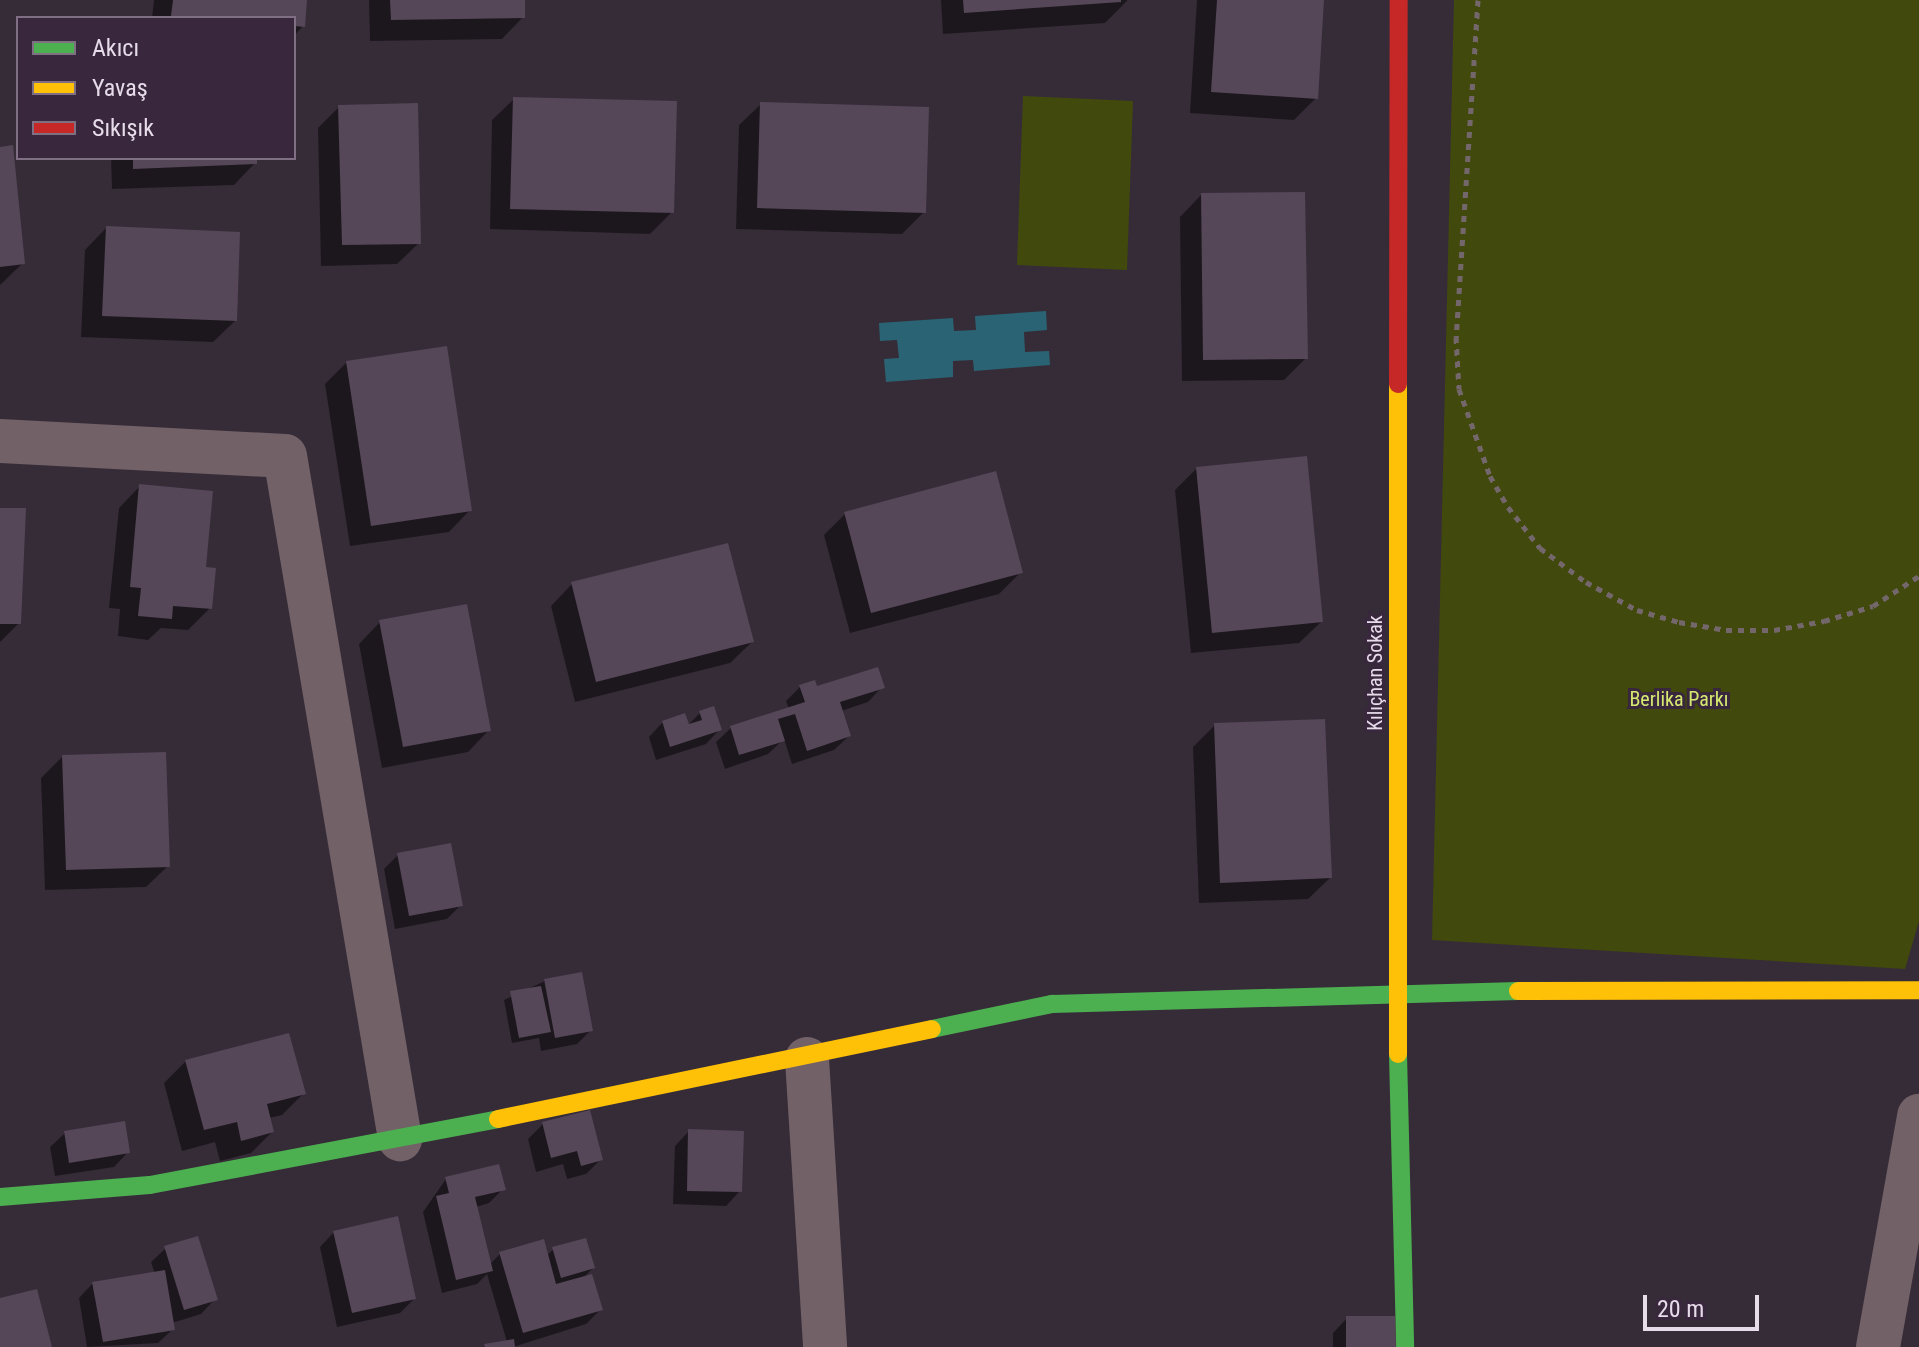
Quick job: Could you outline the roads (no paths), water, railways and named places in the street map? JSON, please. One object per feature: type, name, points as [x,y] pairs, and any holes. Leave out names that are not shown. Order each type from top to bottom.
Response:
[{"type":"street","name":"Kılıçhan Sokak","points":[[1399,0],[1396,991],[1405,1347]]},
{"type":"street","points":[[0,441],[285,456],[400,1139]]},
{"type":"street","points":[[0,1197],[150,1185],[807,1059],[1052,1004],[1396,991],[1919,990]]},
{"type":"street","points":[[807,1059],[825,1347]]},
{"type":"street","points":[[1878,1347],[1919,1116]]},
{"type":"water","points":[[1046,311],[1047,330],[1024,332],[1025,352],[1049,351],[1050,365],[974,371],[973,360],[953,361],[953,377],[886,382],[884,359],[899,358],[897,340],[880,341],[879,323],[953,318],[954,331],[976,330],[975,316]]},
{"type":"park label","name":"Berlika Parkı","points":[[1679,699]]}]
